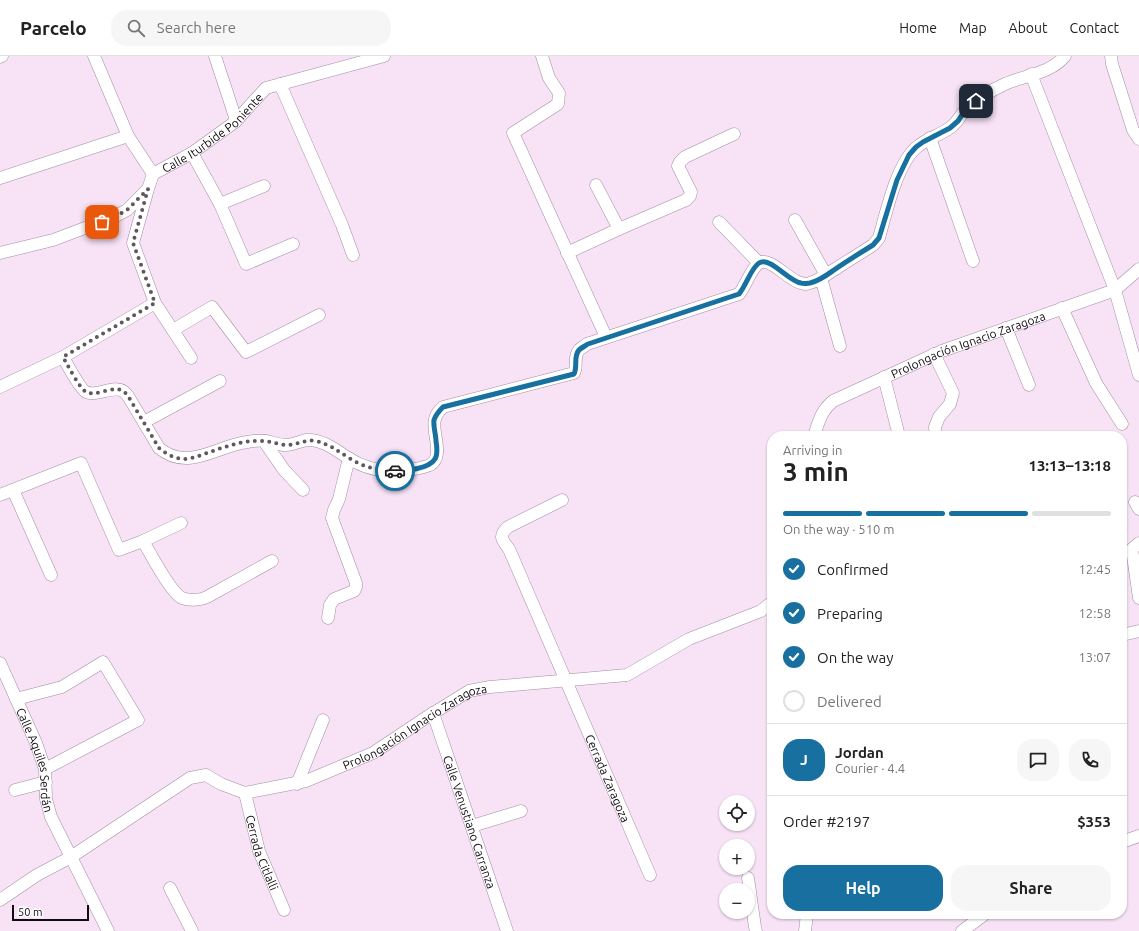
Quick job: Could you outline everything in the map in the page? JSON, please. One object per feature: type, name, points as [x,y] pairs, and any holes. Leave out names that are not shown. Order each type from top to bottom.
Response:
[{"type":"street","points":[[94,56],[128,136],[153,174]]},
{"type":"street","points":[[215,56],[236,120]]},
{"type":"street","points":[[542,56],[549,78],[559,93],[558,104],[513,133],[606,337]]},
{"type":"street","points":[[63,357],[85,392],[91,393],[116,389],[123,391],[128,396],[159,448],[172,456],[184,459],[196,457],[239,443],[264,441],[288,445],[307,440],[329,445],[362,465],[383,471],[404,471],[422,467],[431,464],[435,459],[438,450],[434,421],[437,413],[443,407],[574,374],[578,350],[588,344],[739,294],[744,288],[753,269],[759,263],[765,262],[772,265],[793,281],[801,283],[809,283],[824,277],[873,245],[879,238],[897,180],[909,155],[916,147],[950,128],[958,121],[966,109],[992,90],[1011,81],[1051,68],[1059,63],[1065,56]]},
{"type":"street","points":[[1111,56],[1112,64],[1134,130],[1139,139]]},
{"type":"street","name":"Calle Iturbide Poniente","points":[[191,358],[155,303],[133,243],[153,174],[192,153],[235,122],[266,88],[379,57]]},
{"type":"street","points":[[1032,74],[1115,290],[1139,375]]},
{"type":"street","points":[[280,84],[342,224],[353,255]]},
{"type":"street","points":[[568,253],[686,200],[690,196],[691,192],[678,166],[680,162],[685,157],[734,134]]},
{"type":"street","points":[[0,178],[128,136]]},
{"type":"street","points":[[930,138],[973,261]]},
{"type":"street","points":[[192,153],[220,204],[246,264],[293,244]]},
{"type":"street","points":[[596,185],[619,229]]},
{"type":"street","points":[[220,204],[264,186]]},
{"type":"street","points":[[0,253],[53,240],[114,217],[127,210],[148,189]]},
{"type":"street","points":[[795,220],[824,277],[840,346]]},
{"type":"street","points":[[719,222],[759,263]]},
{"type":"street","name":"Prolongación Ignacio Zaragoza","points":[[816,431],[821,414],[833,401],[934,354],[1115,290],[1139,269]]},
{"type":"street","points":[[0,387],[63,357],[155,303]]},
{"type":"street","points":[[174,330],[212,307],[246,352],[319,315]]},
{"type":"street","points":[[1062,308],[1096,383],[1122,424]]},
{"type":"street","points":[[1006,328],[1029,385]]},
{"type":"street","points":[[934,354],[953,393],[950,404],[939,417],[935,427],[935,431]]},
{"type":"street","points":[[884,377],[898,431]]},
{"type":"street","points":[[144,422],[220,381]]},
{"type":"street","points":[[264,441],[284,470],[303,490]]},
{"type":"street","points":[[328,618],[330,605],[334,599],[354,590],[356,587],[356,583],[332,518],[339,499],[349,458]]},
{"type":"street","points":[[0,495],[81,463],[119,550],[143,541],[181,523]]},
{"type":"street","points":[[13,490],[50,574]]},
{"type":"street","name":"Cerrada Zaragoza","points":[[562,500],[508,527],[501,536],[502,541],[509,549],[650,875]]},
{"type":"street","points":[[143,541],[169,586],[182,598],[201,600],[272,560]]},
{"type":"street","points":[[1139,543],[1132,549],[1139,598]]},
{"type":"street","name":"Prolongación Ignacio Zaragoza","points":[[245,794],[297,784],[373,753],[469,691],[627,675],[689,639],[761,611],[767,607]]},
{"type":"street","points":[[1127,634],[1139,631]]},
{"type":"street","points":[[16,699],[62,687],[103,662],[138,720],[45,769]]},
{"type":"street","name":"Calle Aquiles Serdán","points":[[0,663],[36,743],[45,769],[46,799],[51,817],[108,931]]},
{"type":"street","name":"Calle Venustiano Carranza","points":[[433,713],[507,931]]},
{"type":"street","points":[[297,784],[323,720]]},
{"type":"street","points":[[0,900],[37,876],[71,857],[190,778],[206,775],[221,784],[245,794]]},
{"type":"street","points":[[16,790],[46,782]]},
{"type":"street","name":"Cerrada Citlalli","points":[[245,794],[259,851],[284,910]]},
{"type":"street","points":[[472,826],[521,811]]},
{"type":"street","points":[[1127,840],[1139,836]]},
{"type":"street","points":[[748,878],[756,931]]},
{"type":"street","points":[[170,888],[192,931]]},
{"type":"street","points":[[805,931],[806,919]]},
{"type":"street","points":[[962,931],[978,919]]},
{"type":"way so far","points":[[102,222],[127,210],[148,189],[133,243],[155,303],[63,357],[85,392],[91,393],[116,389],[123,391],[128,396],[159,448],[172,456],[184,459],[196,457],[239,443],[250,441],[264,441],[288,445],[307,440],[329,445],[362,465],[383,471],[395,471]]},
{"type":"route","points":[[395,471],[404,471],[422,467],[431,464],[435,459],[438,450],[434,421],[437,413],[443,407],[574,374],[578,350],[588,344],[739,294],[744,288],[753,269],[759,263],[765,262],[772,265],[793,281],[809,283],[821,278],[873,245],[879,238],[897,180],[909,155],[923,142],[950,128],[958,121],[966,109],[976,101]]}]
